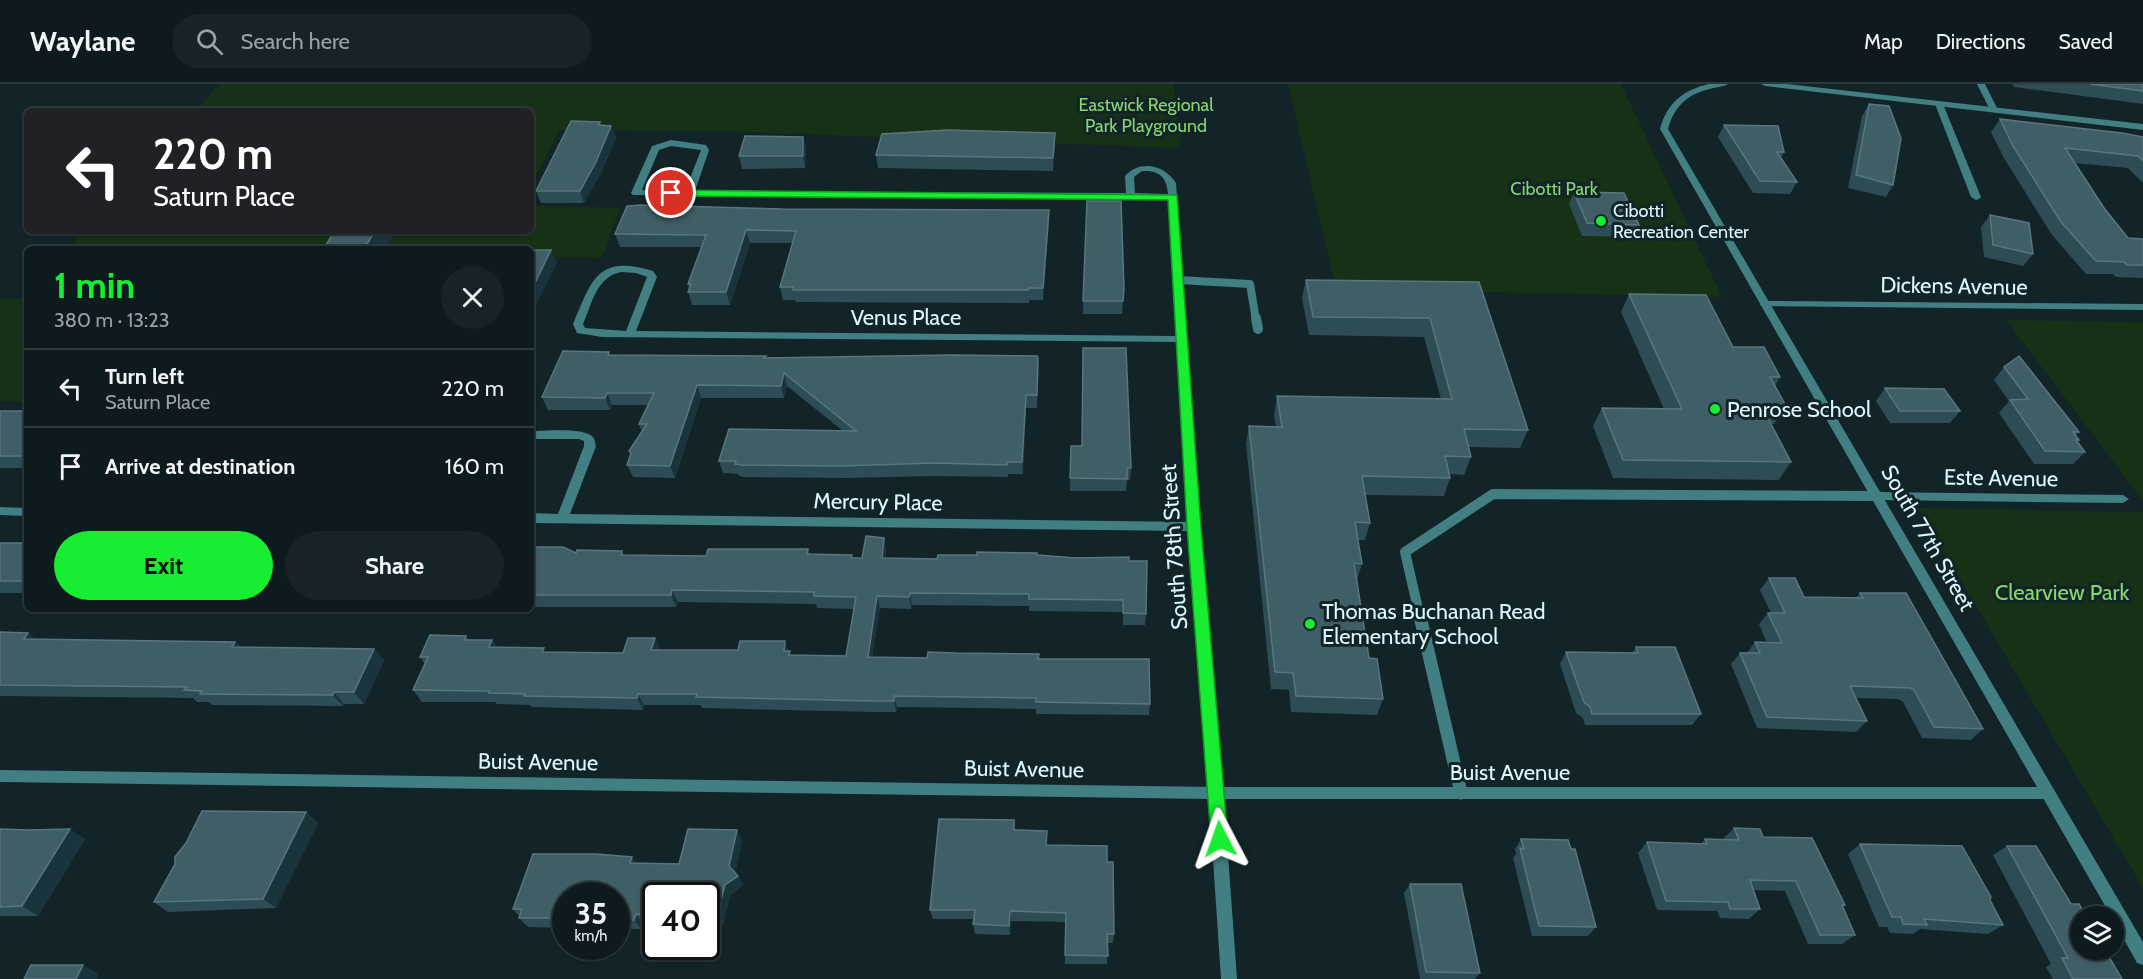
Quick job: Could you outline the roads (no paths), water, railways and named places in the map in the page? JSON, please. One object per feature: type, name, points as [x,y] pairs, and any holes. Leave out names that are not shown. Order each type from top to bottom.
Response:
[{"type":"street","name":"South 77th Street","points":[[1725,84],[1700,88],[1672,106],[1666,114],[1664,129],[2143,957]]},
{"type":"street","points":[[1765,84],[2143,128]]},
{"type":"street","points":[[1981,84],[1994,110]]},
{"type":"street","points":[[1939,104],[1976,197]]},
{"type":"street","points":[[689,194],[705,150],[703,147],[671,143],[655,148],[636,193],[689,194],[1131,196],[1173,197]]},
{"type":"street","name":"South 78th Street","points":[[1131,196],[1129,176],[1133,171],[1148,168],[1169,177],[1173,197],[1194,527],[1229,979]]},
{"type":"street","name":"Venus Place","points":[[630,334],[652,277],[650,273],[644,271],[608,271],[596,282],[578,324],[581,331],[630,334],[1181,339]]},
{"type":"street","name":"Dickens Avenue","points":[[1765,304],[2143,307]]},
{"type":"street","points":[[534,435],[580,435],[589,439],[590,446],[562,519]]},
{"type":"street","name":"Este Avenue","points":[[1878,496],[2123,499]]},
{"type":"street","points":[[0,511],[24,512]]},
{"type":"street","name":"Mercury Place","points":[[534,518],[1194,527]]},
{"type":"street","name":"Buist Avenue","points":[[0,776],[1216,793],[2048,793]]},
{"type":"lane","points":[[1178,280],[1250,284],[1258,329]]},
{"type":"lane","points":[[1461,793],[1405,552],[1493,494],[1878,496]]},
{"type":"place","name":"Cibotti Recreation Center","points":[[1601,221]]},
{"type":"place","name":"Penrose School","points":[[1715,409]]},
{"type":"place","name":"Thomas Buchanan Read Elementary School","points":[[1310,624]]},
{"type":"park label","name":"Eastwick Regional Park Playground","points":[[1146,115]]},
{"type":"park label","name":"Cibotti Park","points":[[1554,189]]},
{"type":"park label","name":"Clearview Park","points":[[2062,592]]}]
